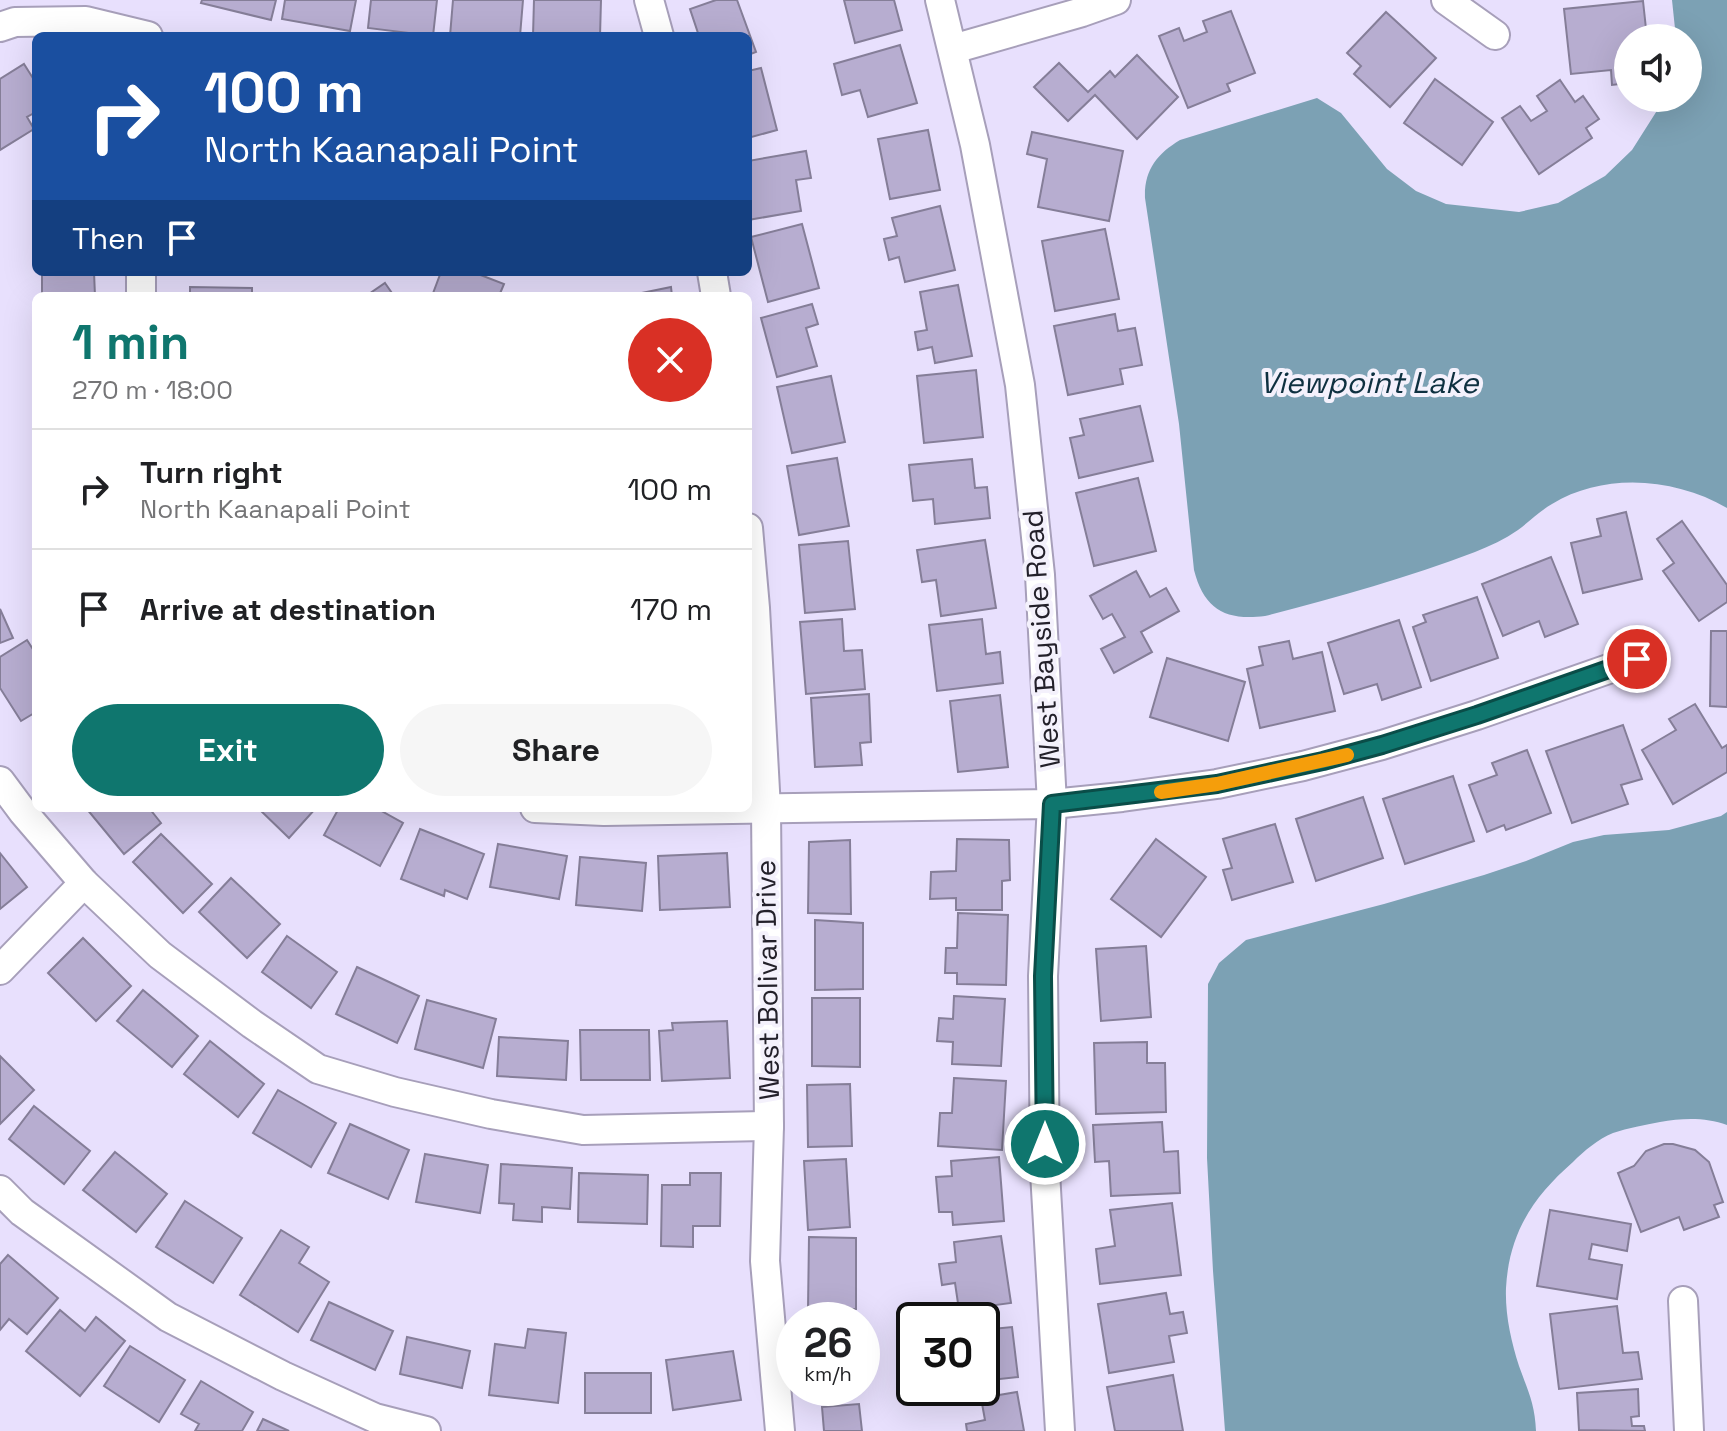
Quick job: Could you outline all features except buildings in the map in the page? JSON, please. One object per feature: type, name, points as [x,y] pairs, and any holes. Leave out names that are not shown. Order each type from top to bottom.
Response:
[{"type":"street","points":[[649,0],[658,32]]},
{"type":"street","name":"West Bayside Road","points":[[940,0],[994,242],[1020,385],[1040,575],[1052,804],[1043,976],[1045,1172],[1060,1431]]},
{"type":"street","points":[[953,49],[1116,0]]},
{"type":"street","points":[[1446,0],[1495,35]]},
{"type":"street","points":[[0,27],[15,22],[86,21],[131,32]]},
{"type":"street","name":"West Bolivar Drive","points":[[752,574],[766,809],[769,1126],[765,1261],[780,1431]]},
{"type":"street","points":[[752,809],[1052,804],[1217,784],[1344,756],[1465,719],[1637,659]]},
{"type":"street","points":[[0,781],[84,883],[160,955],[318,1069],[395,1092],[491,1114],[583,1130],[769,1126]]},
{"type":"street","points":[[0,970],[84,883]]},
{"type":"street","points":[[0,1190],[22,1212],[168,1317],[283,1376],[375,1418],[426,1431]]},
{"type":"street","points":[[1683,1301],[1689,1431]]},
{"type":"water","name":"Viewpoint Lake","points":[[1672,0],[1727,0],[1727,508],[1685,490],[1663,485],[1617,483],[1594,487],[1552,504],[1497,542],[1423,570],[1265,616],[1238,616],[1218,610],[1204,594],[1194,570],[1179,424],[1145,198],[1147,179],[1154,164],[1180,140],[1317,98],[1341,113],[1387,169],[1416,191],[1446,204],[1519,212],[1558,203],[1605,176],[1632,150],[1656,112],[1702,112],[1702,24],[1675,24]]},
{"type":"water","points":[[1727,812],[1727,1125],[1702,1119],[1677,1120],[1613,1133],[1597,1142],[1559,1175],[1535,1203],[1512,1250],[1506,1298],[1511,1337],[1533,1405],[1536,1431],[1225,1431],[1207,1158],[1208,984],[1219,963],[1246,940],[1484,875],[1573,842],[1604,835],[1669,830]]},
{"type":"slow traffic","points":[[1161,792],[1217,784],[1347,755]]},
{"type":"route","points":[[1045,1144],[1043,976],[1052,804],[1217,784],[1323,761],[1477,715],[1637,659]]}]
